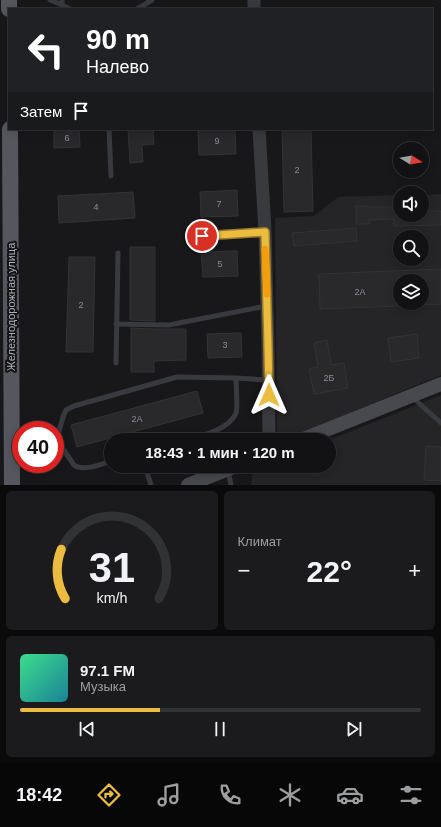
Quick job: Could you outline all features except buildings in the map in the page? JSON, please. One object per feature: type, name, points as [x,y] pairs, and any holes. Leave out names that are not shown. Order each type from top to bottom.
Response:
[{"type":"main road","name":"Железнодорожная улица","points":[[10,130],[12,485]]},
{"type":"main road","points":[[319,433],[441,384]]},
{"type":"main road","points":[[188,485],[219,473]]},
{"type":"street","points":[[260,130],[265,232],[269,433]]},
{"type":"lane","points":[[50,0],[62,2]]},
{"type":"lane","points":[[140,8],[152,0]]},
{"type":"lane","points":[[109,130],[111,176]]},
{"type":"lane","points":[[202,236],[265,232]]},
{"type":"lane","points":[[116,363],[118,253]]},
{"type":"lane","points":[[116,324],[168,325],[267,306]]},
{"type":"lane","points":[[104,463],[83,468],[78,468],[74,465],[59,443],[58,434],[66,410],[74,406],[177,377],[268,380]]},
{"type":"lane","points":[[212,433],[232,419],[236,412],[236,378]]},
{"type":"lane","points":[[412,396],[441,424]]},
{"type":"lane","points":[[147,473],[151,485]]},
{"type":"lane","points":[[231,485],[232,473]]},
{"type":"shaded area","points":[[441,194],[441,375],[302,433],[277,433],[275,218],[314,216],[338,197],[393,195],[393,222],[429,222],[429,195]]},
{"type":"shaded area","points":[[441,395],[441,485],[251,485],[253,473],[336,473],[336,437]]},
{"type":"slow traffic","points":[[265,249],[267,294]]},
{"type":"route","points":[[202,236],[265,232],[269,395]]}]
